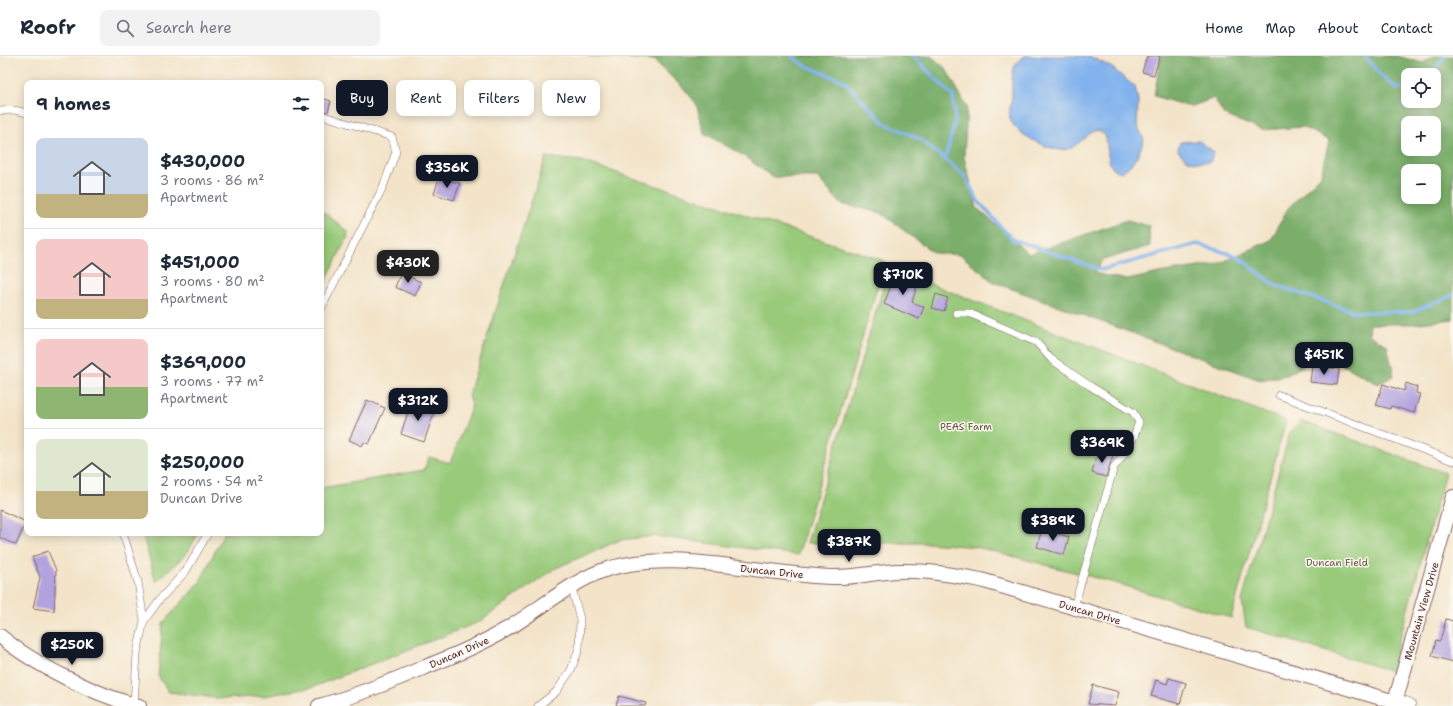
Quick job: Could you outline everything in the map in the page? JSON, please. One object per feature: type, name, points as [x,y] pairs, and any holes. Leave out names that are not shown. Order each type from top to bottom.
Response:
[{"type":"street","name":"Mountain View Drive","points":[[1401,704],[1453,497]]},
{"type":"street","name":"Duncan Drive","points":[[319,706],[382,685],[477,646],[508,628],[571,585],[600,572],[631,564],[659,560],[780,574],[834,577],[899,571],[941,573],[981,580],[1401,704]]},
{"type":"street","points":[[0,636],[12,646],[53,671],[88,688],[137,705]]},
{"type":"lane","points":[[0,111],[15,110],[24,112]]},
{"type":"lane","points":[[324,117],[392,138],[396,152],[383,187],[324,303]]},
{"type":"lane","points":[[956,313],[969,312],[1036,342],[1051,359],[1090,386],[1133,412],[1139,422],[1135,437],[1126,455],[1114,468],[1074,607]]},
{"type":"lane","points":[[1280,395],[1453,461]]},
{"type":"lane","points":[[124,536],[138,582],[144,621],[137,654],[137,705]]},
{"type":"lane","points":[[144,621],[160,599],[186,571],[206,536]]},
{"type":"lane","points":[[538,706],[556,692],[571,670],[579,649],[580,619],[571,585]]},
{"type":"green space","points":[[588,56],[931,56],[946,69],[967,107],[964,157],[977,208],[1029,254],[1127,220],[1149,226],[1150,246],[1103,260],[1094,273],[1127,280],[1164,272],[1218,264],[1271,240],[1288,208],[1321,175],[1329,140],[1302,127],[1262,130],[1224,115],[1214,98],[1190,107],[1154,96],[1161,56],[1397,56],[1423,63],[1433,56],[1453,56],[1453,319],[1413,324],[1370,324],[1369,335],[1387,345],[1394,376],[1378,384],[1323,354],[1287,375],[1260,380],[993,282],[961,255],[934,253],[881,213],[841,204],[817,177],[772,177],[744,156],[704,133],[696,103],[685,90],[654,60]]},
{"type":"green space","points":[[546,157],[581,161],[885,261],[798,555],[654,536],[620,540],[556,568],[479,622],[313,687],[265,696],[224,699],[169,692],[158,676],[163,623],[200,582],[223,536],[324,536],[324,487],[424,470],[429,457],[450,463],[472,405],[468,396]]},
{"type":"green space","points":[[324,213],[348,232],[347,238],[324,284]]},
{"type":"green space","name":"PEAS Farm","points":[[889,268],[1286,421],[1231,618],[1119,584],[977,547],[928,543],[807,543]]},
{"type":"green space","name":"Duncan Field","points":[[1301,421],[1445,473],[1391,671],[1246,627],[1242,601],[1290,432]]},
{"type":"green space","points":[[143,536],[196,536],[188,552],[156,582]]},
{"type":"water","points":[[1024,56],[1089,56],[1111,67],[1135,87],[1138,100],[1137,125],[1144,140],[1138,154],[1126,169],[1121,172],[1113,169],[1108,156],[1105,135],[1097,130],[1076,145],[1063,150],[1049,147],[1032,140],[1018,130],[1010,118],[1012,78],[1016,64]]},
{"type":"water","points":[[1199,141],[1214,152],[1210,162],[1188,160],[1184,158],[1178,150],[1180,142]]},
{"type":"building","points":[[1147,56],[1160,56],[1154,75],[1142,72]]},
{"type":"building","points":[[324,99],[331,101],[328,112],[324,111]]},
{"type":"building","points":[[439,178],[460,183],[454,200],[434,194]]},
{"type":"building","points":[[401,273],[421,282],[415,296],[395,287]]},
{"type":"building","points":[[889,274],[918,283],[912,302],[924,307],[919,319],[884,304],[890,288],[885,286]]},
{"type":"building","points":[[936,294],[948,298],[944,311],[932,308]]},
{"type":"building","points":[[1312,366],[1339,369],[1337,385],[1310,382]]},
{"type":"building","points":[[1406,383],[1417,387],[1416,393],[1420,394],[1414,413],[1391,406],[1390,409],[1376,405],[1383,384],[1404,391]]},
{"type":"building","points":[[367,400],[385,408],[369,444],[364,442],[362,446],[349,440]]},
{"type":"building","points":[[411,402],[435,410],[424,442],[401,434]]},
{"type":"building","points":[[1098,451],[1113,455],[1106,477],[1092,473]]},
{"type":"building","points":[[0,510],[24,521],[24,527],[16,545],[0,538]]},
{"type":"building","points":[[1042,529],[1069,537],[1064,555],[1037,547]]},
{"type":"building","points":[[48,551],[56,570],[54,611],[33,608],[40,577],[32,557]]},
{"type":"building","points":[[1446,619],[1453,621],[1453,662],[1432,656],[1436,640],[1440,641]]},
{"type":"building","points":[[1169,678],[1186,683],[1180,704],[1151,696],[1156,680],[1167,684]]},
{"type":"building","points":[[1093,685],[1119,692],[1115,706],[1088,704]]},
{"type":"building","points":[[619,696],[646,703],[645,706],[616,706]]},
{"type":"waterway","points":[[791,56],[806,66],[844,81],[884,123],[920,139],[964,175],[978,201],[1012,239],[1101,270],[1197,244],[1237,256],[1275,285],[1356,312],[1412,312],[1453,295]]},
{"type":"waterway","points":[[913,56],[953,96],[955,121],[945,159]]},
{"type":"waterway","points":[[1365,56],[1380,75],[1398,89],[1401,88]]},
{"type":"waterway","points":[[1436,68],[1445,56]]}]
